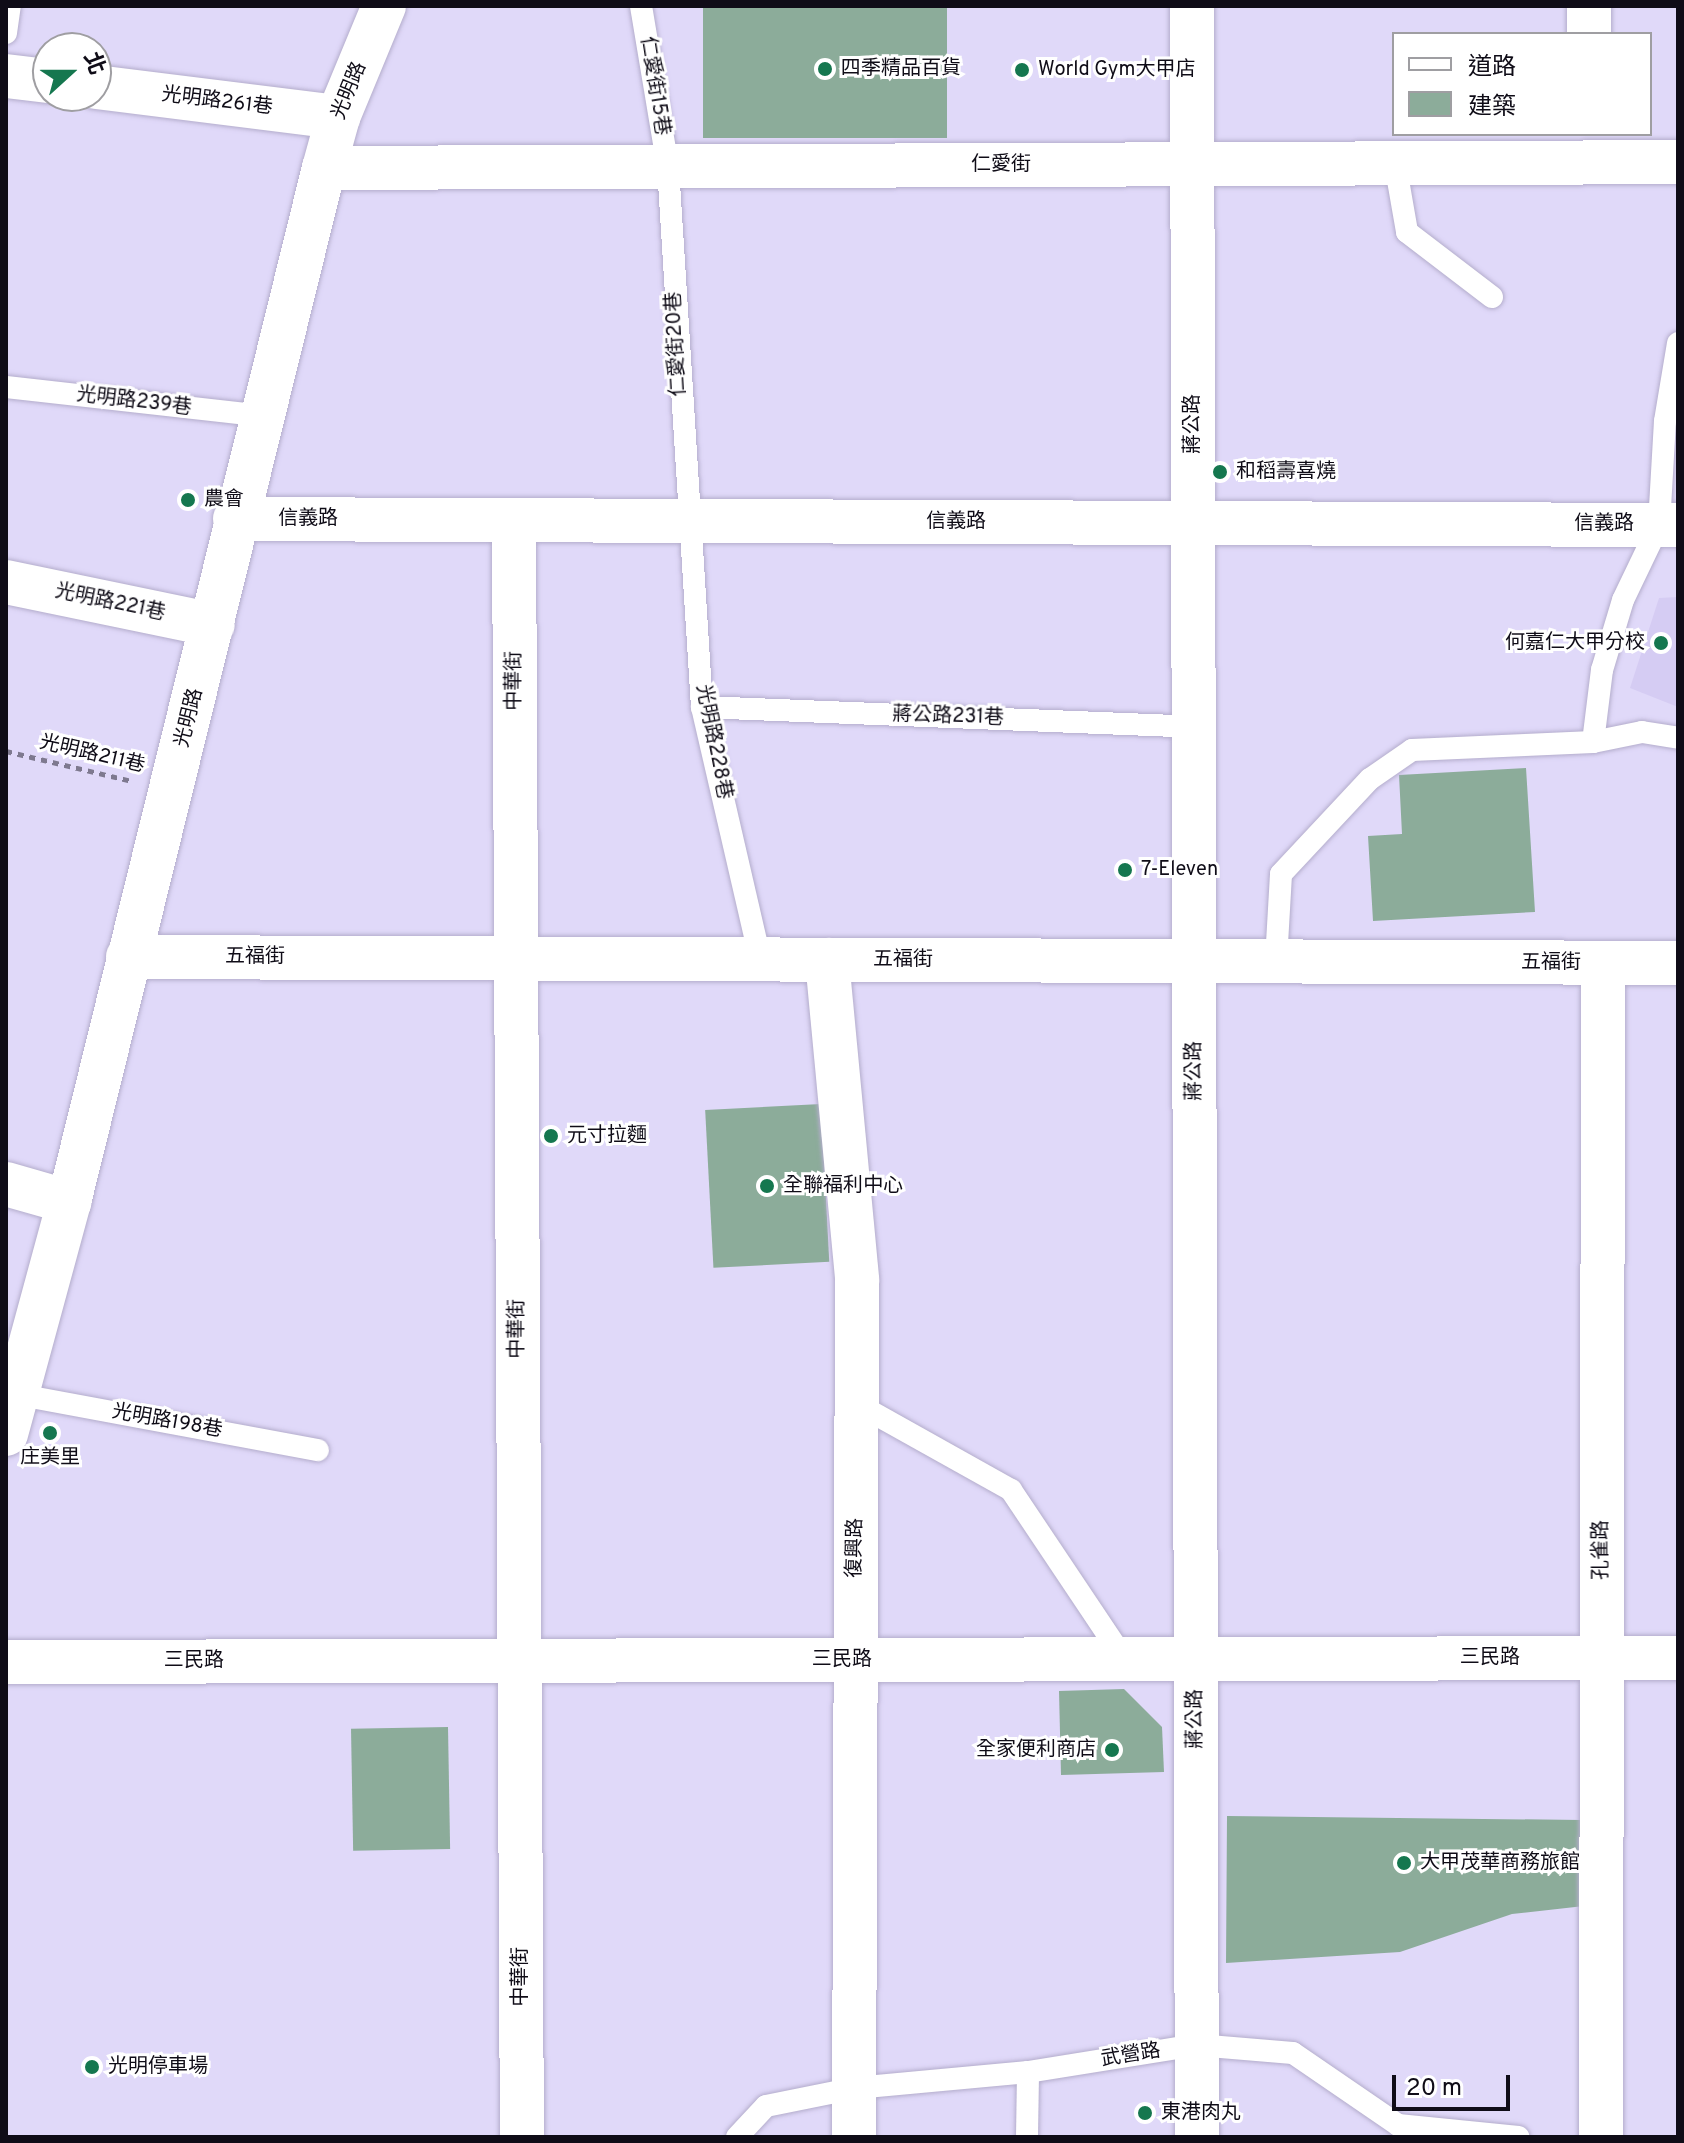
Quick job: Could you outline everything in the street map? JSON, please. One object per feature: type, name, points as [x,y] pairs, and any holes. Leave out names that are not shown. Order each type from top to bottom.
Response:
[{"type":"street","name":"光明路","points":[[10,1414],[69,1202],[324,168],[338,117],[384,6]]},
{"type":"street","name":"蔣公路","points":[[1192,6],[1197,2137]]},
{"type":"street","points":[[1589,6],[1589,32]]},
{"type":"street","points":[[6,76],[32,79]]},
{"type":"street","name":"光明路261巷","points":[[112,89],[338,117]]},
{"type":"street","name":"仁愛街","points":[[324,168],[1395,163],[1588,148],[1678,162]]},
{"type":"street","name":"信義路","points":[[235,519],[1668,525]]},
{"type":"street","name":"中華街","points":[[514,520],[522,2137]]},
{"type":"street","name":"光明路221巷","points":[[6,582],[213,625]]},
{"type":"street","name":"五福街","points":[[128,957],[1678,963]]},
{"type":"street","name":"復興路","points":[[827,960],[857,1280],[859,1405],[854,1660],[854,2137]]},
{"type":"street","name":"孔雀路","points":[[1601,2137],[1603,963]]},
{"type":"street","points":[[6,1184],[69,1202]]},
{"type":"street","name":"三民路","points":[[6,1662],[1678,1658]]},
{"type":"lane","points":[[6,33],[10,6]]},
{"type":"lane","name":"仁愛街15巷","points":[[641,6],[668,167]]},
{"type":"lane","points":[[1395,163],[1407,232],[1492,297]]},
{"type":"lane","name":"仁愛街20巷","points":[[668,167],[687,521]]},
{"type":"lane","points":[[1593,742],[1602,670],[1623,600],[1668,525],[1665,421],[1678,343]]},
{"type":"lane","name":"光明路239巷","points":[[6,387],[263,416]]},
{"type":"lane","name":"光明路228巷","points":[[687,521],[702,707],[760,959]]},
{"type":"lane","name":"蔣公路231巷","points":[[702,707],[1194,727]]},
{"type":"lane","points":[[1276,961],[1281,874],[1387,766],[1412,750],[1593,742],[1642,732],[1678,738]]},
{"type":"lane","points":[[859,1405],[1011,1490],[1124,1659]]},
{"type":"lane","name":"光明路198巷","points":[[10,1414],[318,1450]]},
{"type":"lane","name":"武營路","points":[[737,2137],[766,2106],[855,2088],[1028,2072],[1197,2045],[1293,2053],[1398,2125],[1518,2137]]},
{"type":"lane","points":[[1027,2137],[1028,2072]]},
{"type":"path","name":"光明路211巷","points":[[6,751],[172,790]]},
{"type":"shaded area","name":"何嘉仁大甲分校","points":[[1678,597],[1678,707],[1630,688],[1659,598]]},
{"type":"building","name":"四季精品百貨","points":[[703,6],[947,6],[947,138],[703,138]]},
{"type":"building","points":[[1526,768],[1535,912],[1373,921],[1368,836],[1402,834],[1399,775]]},
{"type":"building","name":"全聯福利中心","points":[[821,1104],[829,1262],[713,1268],[705,1110]]},
{"type":"building","name":"全家便利商店","points":[[1124,1689],[1162,1727],[1164,1772],[1061,1775],[1059,1691]]},
{"type":"building","points":[[448,1727],[450,1849],[353,1851],[351,1729]]},
{"type":"building","name":"大甲茂華商務旅館","points":[[1227,1816],[1581,1820],[1584,1906],[1512,1914],[1400,1952],[1226,1963]]},
{"type":"place","name":"四季精品百貨","points":[[825,69]]},
{"type":"place","name":"World Gym大甲店","points":[[1022,70]]},
{"type":"place","name":"和稻壽喜燒","points":[[1220,472]]},
{"type":"place","name":"農會","points":[[188,500]]},
{"type":"place","name":"何嘉仁大甲分校","points":[[1661,643]]},
{"type":"place","name":"7-Eleven","points":[[1125,870]]},
{"type":"place","name":"元寸拉麵","points":[[551,1136]]},
{"type":"place","name":"全聯福利中心","points":[[767,1186]]},
{"type":"place","name":"庄美里","points":[[50,1433]]},
{"type":"place","name":"全家便利商店","points":[[1112,1750]]},
{"type":"place","name":"大甲茂華商務旅館","points":[[1404,1863]]},
{"type":"place","name":"光明停車場","points":[[92,2067]]},
{"type":"place","name":"東港肉丸","points":[[1145,2113]]}]
